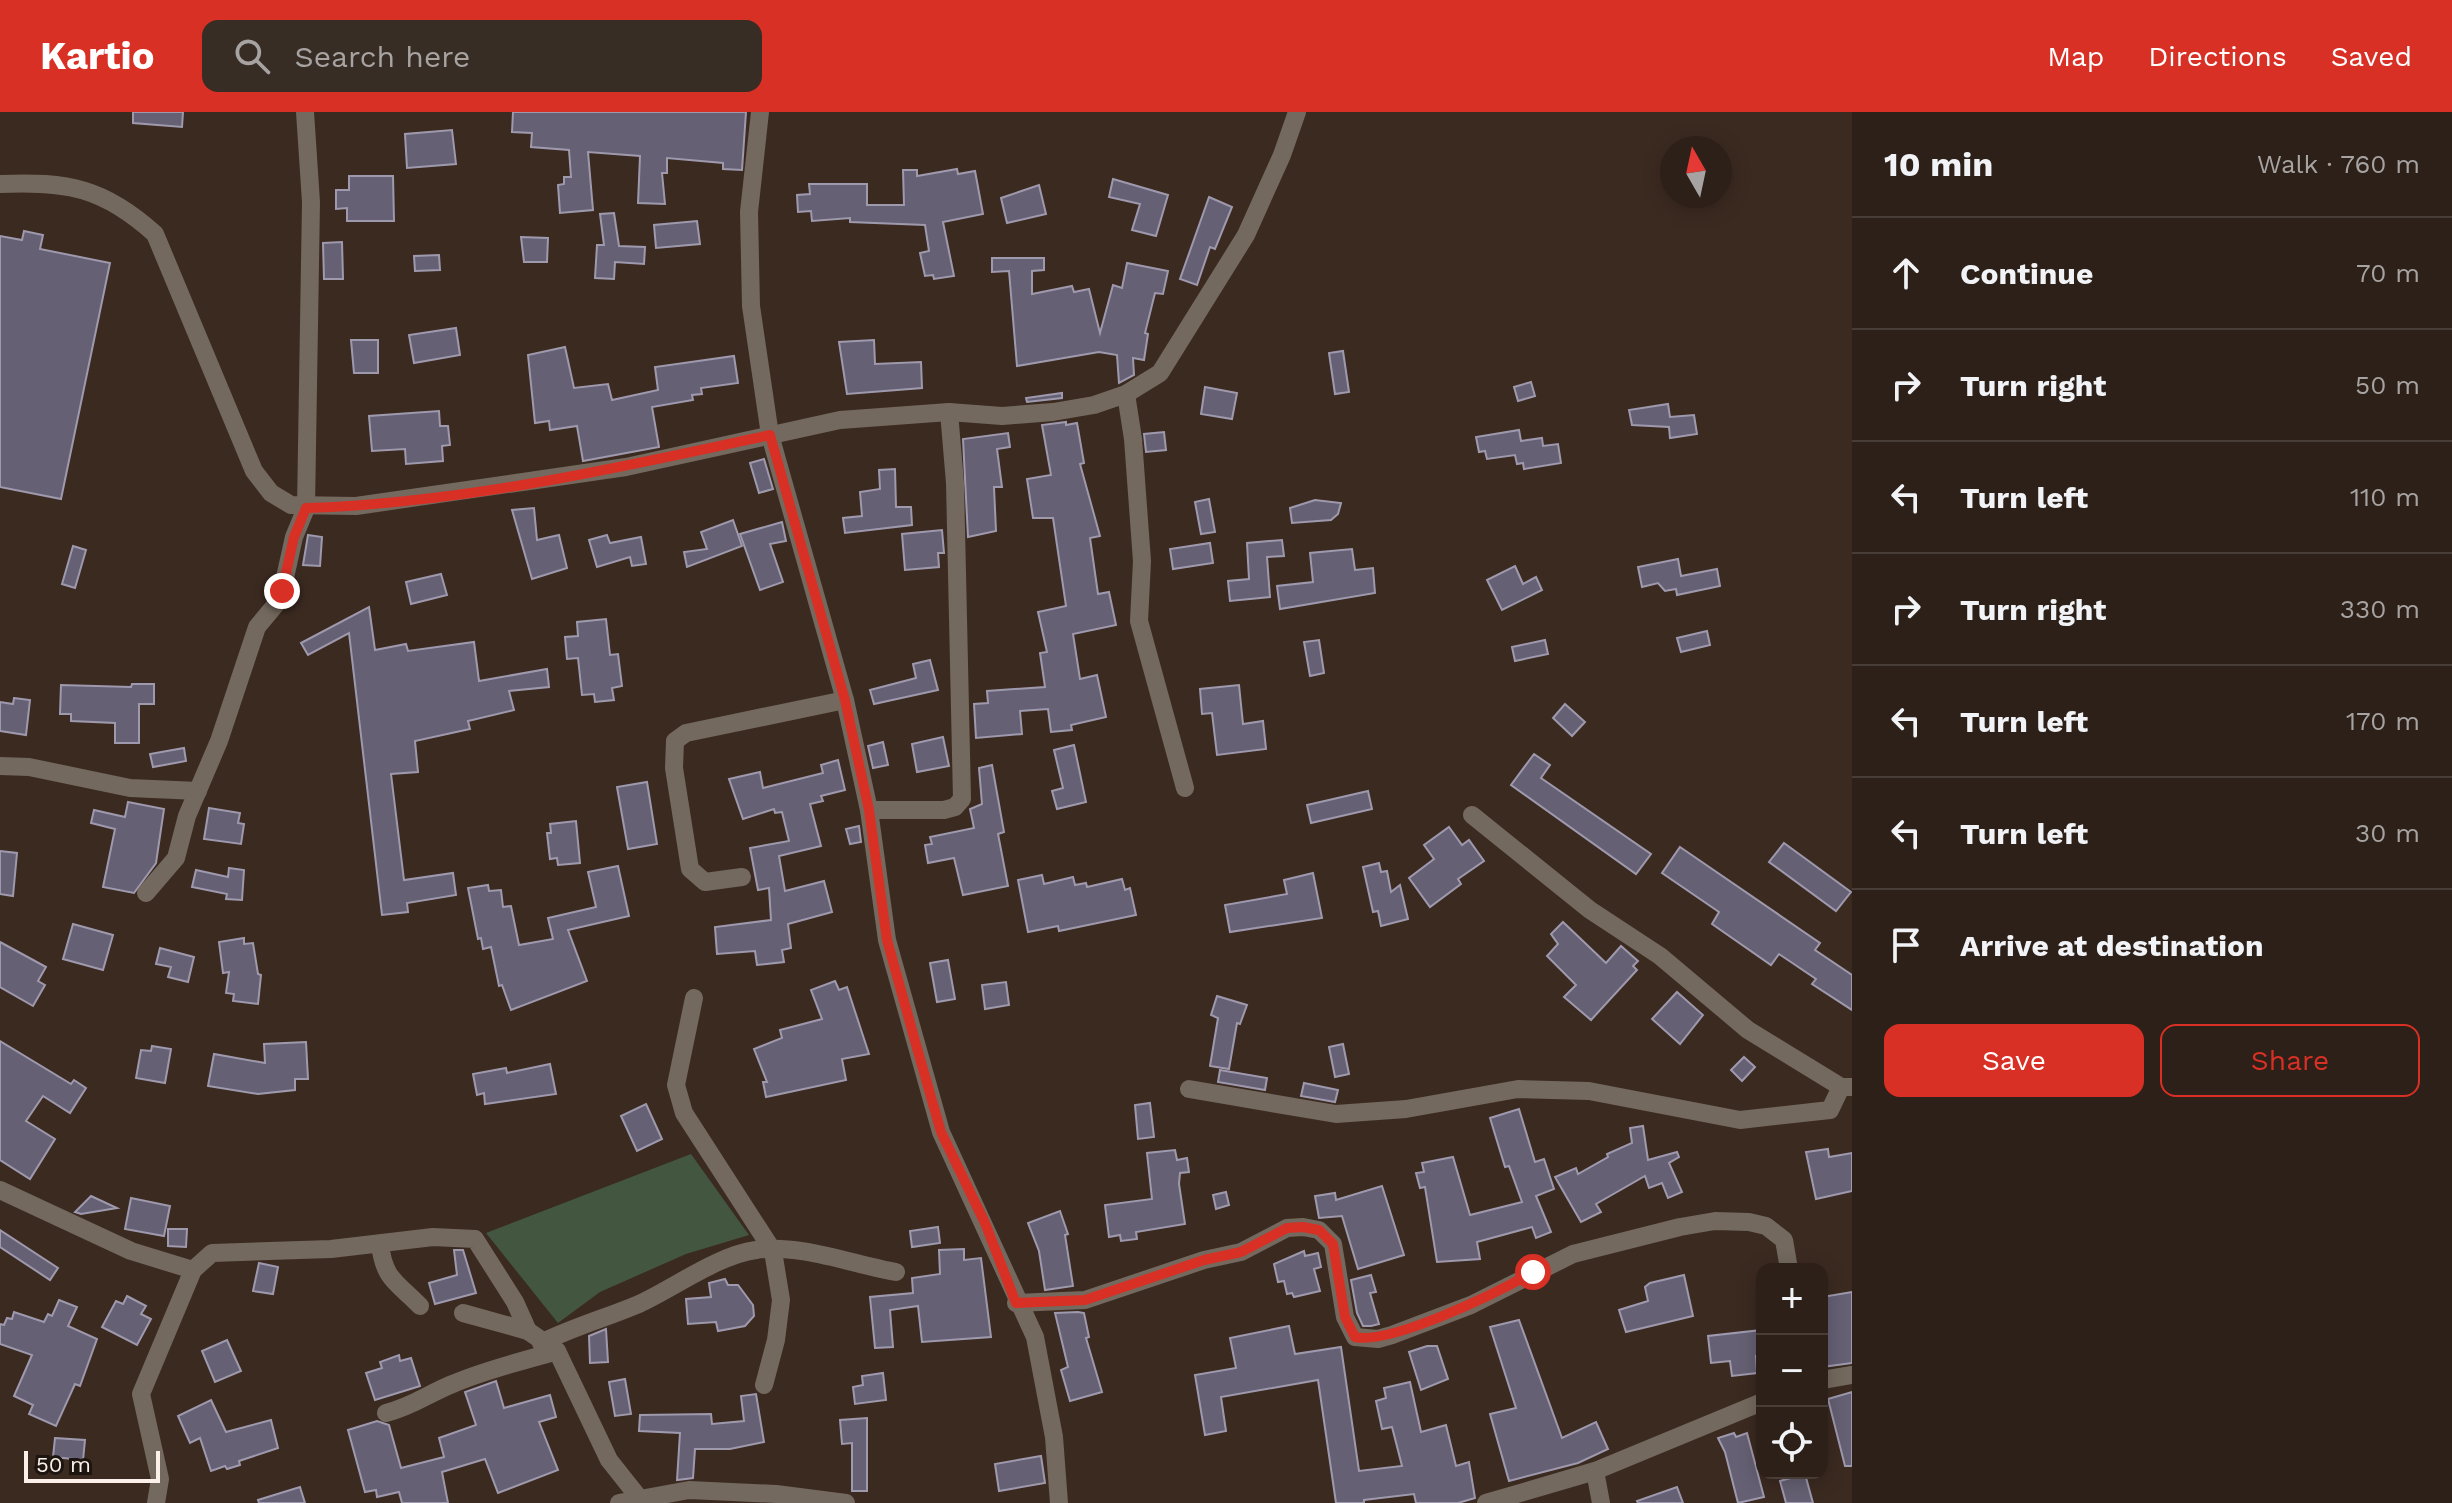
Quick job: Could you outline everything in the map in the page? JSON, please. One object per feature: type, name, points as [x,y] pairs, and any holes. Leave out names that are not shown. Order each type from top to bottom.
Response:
[{"type":"street","points":[[146,893],[176,858],[257,627],[277,603],[282,591],[294,537],[306,508],[311,202],[305,112]]},
{"type":"street","points":[[760,112],[749,212],[751,306],[770,435],[845,700],[869,810],[887,940],[941,1132],[985,1223],[1016,1303],[1035,1337],[1054,1437],[1059,1503]]},
{"type":"street","points":[[0,184],[50,183],[86,191],[124,206],[155,234],[254,471],[271,493],[291,505],[306,508],[356,506],[610,469],[840,420],[949,412],[1002,416],[1053,412],[1094,405],[1126,394],[1160,373],[1246,235],[1282,155],[1297,112]]},
{"type":"street","points":[[1126,394],[1133,439],[1142,561],[1139,621],[1185,788]]},
{"type":"street","points":[[869,810],[944,810],[955,807],[962,799],[955,483],[949,412]]},
{"type":"street","points":[[742,877],[705,882],[690,869],[674,768],[675,741],[686,733],[845,700]]},
{"type":"street","points":[[0,766],[29,767],[130,788],[198,791]]},
{"type":"street","points":[[1189,1089],[1336,1114],[1406,1109],[1518,1089],[1589,1091],[1740,1120],[1830,1110],[1846,1087],[1748,1030],[1660,956],[1590,910],[1472,815]]},
{"type":"street","points":[[694,998],[676,1085],[684,1113],[739,1193],[773,1251],[781,1300],[776,1340],[764,1385]]},
{"type":"street","points":[[0,1190],[131,1251],[193,1270]]},
{"type":"street","points":[[1016,1303],[1085,1300],[1204,1260],[1241,1252],[1287,1228],[1303,1227],[1319,1230],[1333,1244],[1345,1317],[1355,1337],[1366,1339],[1392,1335],[1471,1305],[1573,1254],[1715,1221],[1766,1226],[1784,1240],[1788,1263]]},
{"type":"street","points":[[156,1503],[160,1479],[141,1394],[193,1270],[212,1253],[380,1244],[433,1237],[475,1239],[542,1342],[609,1460],[640,1501]]},
{"type":"street","points":[[380,1244],[383,1267],[393,1284],[420,1306]]},
{"type":"street","points":[[386,1413],[414,1407],[441,1388],[481,1373],[578,1324],[639,1304],[688,1276],[756,1250],[810,1253],[896,1272]]},
{"type":"street","points":[[463,1313],[542,1342]]},
{"type":"street","points":[[1828,1379],[1852,1375]]},
{"type":"street","points":[[1486,1503],[1595,1471],[1756,1404]]},
{"type":"street","points":[[1595,1471],[1601,1503]]},
{"type":"street","points":[[619,1503],[689,1490],[776,1494],[846,1503]]},
{"type":"green space","points":[[691,1154],[749,1235],[686,1254],[600,1292],[558,1323],[486,1233]]},
{"type":"building","points":[[133,112],[183,112],[182,127],[133,123]]},
{"type":"building","points":[[513,112],[746,112],[742,170],[723,169],[723,163],[667,158],[667,173],[662,173],[665,204],[638,203],[640,156],[588,152],[593,210],[560,213],[558,185],[564,184],[564,177],[571,177],[569,150],[531,147],[532,133],[512,132]]},
{"type":"building","points":[[452,130],[456,164],[407,168],[405,134]]},
{"type":"building","points":[[957,169],[958,174],[975,171],[983,214],[943,222],[954,276],[934,279],[933,275],[925,276],[920,253],[929,251],[925,225],[850,222],[850,218],[812,221],[811,211],[798,212],[797,195],[810,194],[809,184],[867,184],[867,205],[904,205],[903,170],[917,170],[917,176]]},
{"type":"building","points":[[349,176],[393,176],[394,221],[347,221],[347,208],[336,209],[336,190],[349,190]]},
{"type":"building","points":[[1113,179],[1168,195],[1156,236],[1132,230],[1140,204],[1109,197]]},
{"type":"building","points":[[1039,185],[1046,214],[1007,223],[1001,198]]},
{"type":"building","points":[[1209,197],[1232,207],[1215,249],[1210,247],[1197,285],[1180,279]]},
{"type":"building","points":[[614,213],[619,246],[645,247],[644,264],[615,262],[614,279],[595,278],[597,245],[604,245],[600,214]]},
{"type":"building","points":[[697,221],[700,244],[656,248],[654,225]]},
{"type":"building","points":[[24,231],[43,235],[40,249],[110,263],[61,499],[0,487],[0,236],[22,240]]},
{"type":"building","points":[[521,237],[548,238],[547,262],[524,262]]},
{"type":"building","points":[[342,242],[343,279],[324,279],[323,243]]},
{"type":"building","points":[[439,255],[440,270],[415,271],[414,256]]},
{"type":"building","points":[[992,258],[1044,258],[1044,270],[1032,271],[1032,294],[1072,286],[1074,292],[1089,289],[1100,333],[1113,285],[1122,288],[1127,263],[1168,271],[1163,294],[1155,293],[1145,333],[1148,334],[1144,360],[1133,358],[1134,375],[1119,383],[1117,355],[1099,352],[1017,366],[1009,271],[992,272]]},
{"type":"building","points":[[456,328],[460,355],[414,363],[409,335]]},
{"type":"building","points":[[351,340],[378,340],[378,373],[354,373]]},
{"type":"building","points":[[874,340],[875,364],[921,362],[922,388],[847,394],[839,342]]},
{"type":"building","points":[[565,347],[574,388],[608,384],[612,400],[658,390],[655,367],[734,356],[738,383],[701,388],[702,394],[692,395],[693,400],[652,407],[659,447],[583,461],[577,426],[550,430],[549,421],[535,423],[528,355]]},
{"type":"building","points":[[1343,351],[1349,392],[1335,394],[1329,353]]},
{"type":"building","points":[[1531,382],[1535,396],[1518,401],[1514,387]]},
{"type":"building","points":[[1205,387],[1237,393],[1232,419],[1201,414]]},
{"type":"building","points":[[1062,393],[1062,398],[1027,402],[1026,398]]},
{"type":"building","points":[[1668,404],[1670,417],[1694,415],[1697,434],[1670,438],[1669,427],[1632,425],[1629,410]]},
{"type":"building","points":[[439,411],[440,426],[448,426],[450,445],[442,446],[443,461],[406,464],[405,449],[372,451],[369,416]]},
{"type":"building","points":[[1066,422],[1066,425],[1077,423],[1084,463],[1080,464],[1100,536],[1090,538],[1098,594],[1109,592],[1116,625],[1073,634],[1080,679],[1097,675],[1106,717],[1071,725],[1072,730],[1051,732],[1048,709],[1020,711],[1022,734],[976,738],[974,704],[988,703],[987,691],[1045,687],[1040,653],[1047,652],[1038,612],[1066,606],[1053,518],[1033,518],[1027,479],[1051,475],[1042,425]]},
{"type":"building","points":[[1519,430],[1521,441],[1542,438],[1543,446],[1558,444],[1561,463],[1524,469],[1523,463],[1517,464],[1515,455],[1487,459],[1485,451],[1479,452],[1476,437]]},
{"type":"building","points":[[1164,432],[1166,450],[1146,452],[1144,434]]},
{"type":"building","points":[[1008,433],[1010,447],[997,449],[1002,487],[994,487],[996,531],[968,537],[963,439]]},
{"type":"building","points":[[764,459],[773,489],[759,493],[750,463]]},
{"type":"building","points":[[895,469],[896,507],[911,507],[912,525],[845,533],[843,518],[862,516],[860,492],[880,489],[879,470]]},
{"type":"building","points":[[1209,499],[1215,532],[1201,534],[1195,502]]},
{"type":"building","points":[[1315,500],[1341,503],[1338,514],[1331,520],[1292,523],[1290,508]]},
{"type":"building","points":[[534,508],[537,540],[559,535],[567,568],[532,579],[512,510]]},
{"type":"building","points":[[733,520],[742,546],[687,567],[684,552],[707,549],[701,532]]},
{"type":"building","points":[[782,522],[786,541],[770,544],[783,582],[760,590],[740,534]]},
{"type":"building","points":[[942,530],[944,553],[938,553],[939,567],[905,570],[902,534]]},
{"type":"building","points":[[308,535],[322,537],[320,566],[303,565]]},
{"type":"building","points":[[607,535],[610,543],[641,537],[646,564],[632,566],[630,557],[597,567],[589,540]]},
{"type":"building","points":[[1282,540],[1284,556],[1267,557],[1270,597],[1230,601],[1228,581],[1249,579],[1247,543]]},
{"type":"building","points":[[1210,543],[1213,563],[1173,569],[1170,549]]},
{"type":"building","points":[[73,546],[86,550],[75,588],[62,584]]},
{"type":"building","points":[[1352,549],[1355,570],[1373,568],[1375,593],[1280,609],[1277,586],[1313,582],[1310,553]]},
{"type":"building","points":[[1678,559],[1681,576],[1717,569],[1720,586],[1677,595],[1676,589],[1665,591],[1658,583],[1642,587],[1638,567]]},
{"type":"building","points":[[1515,566],[1523,584],[1536,577],[1542,590],[1502,610],[1487,580]]},
{"type":"building","points":[[441,574],[447,595],[411,604],[406,582]]},
{"type":"building","points":[[369,607],[375,650],[406,644],[408,651],[474,642],[479,681],[547,669],[549,687],[509,691],[514,710],[468,721],[470,729],[415,741],[418,772],[391,774],[404,880],[453,873],[456,895],[407,903],[408,912],[382,915],[349,633],[308,655],[301,643]]},
{"type":"building","points":[[606,619],[610,655],[618,654],[622,686],[612,688],[614,700],[595,702],[594,694],[582,695],[578,658],[567,659],[565,637],[578,636],[577,622]]},
{"type":"building","points":[[1707,631],[1710,645],[1681,652],[1677,638]]},
{"type":"building","points":[[1319,640],[1324,673],[1310,676],[1304,642]]},
{"type":"building","points":[[1545,640],[1548,654],[1515,661],[1512,647]]},
{"type":"building","points":[[930,660],[938,690],[874,704],[870,690],[916,678],[913,664]]},
{"type":"building","points":[[132,684],[154,684],[154,704],[139,704],[139,743],[115,743],[115,723],[71,721],[71,714],[60,714],[61,685],[131,687]]},
{"type":"building","points":[[1239,685],[1243,724],[1263,721],[1266,749],[1217,755],[1212,713],[1202,714],[1200,689]]},
{"type":"building","points":[[14,698],[30,700],[26,735],[0,731],[0,702],[13,704]]},
{"type":"building","points":[[1565,704],[1585,722],[1572,736],[1553,718]]},
{"type":"building","points":[[943,737],[949,766],[917,772],[912,744]]},
{"type":"building","points":[[883,742],[888,765],[873,768],[868,746]]},
{"type":"building","points":[[1074,745],[1086,802],[1057,809],[1052,791],[1063,788],[1054,750]]},
{"type":"building","points":[[184,748],[186,761],[153,767],[150,754]]},
{"type":"building","points":[[1534,754],[1550,765],[1541,778],[1651,854],[1636,874],[1511,785]]},
{"type":"building","points":[[838,760],[845,790],[821,796],[823,801],[810,804],[821,846],[779,856],[785,891],[824,881],[832,912],[788,924],[791,948],[782,950],[784,962],[757,965],[755,951],[717,954],[715,927],[771,920],[769,888],[758,890],[750,848],[789,841],[782,812],[775,813],[774,809],[743,819],[729,779],[760,772],[763,788],[823,773],[821,765]]},
{"type":"building","points":[[992,765],[1004,832],[998,834],[1008,886],[963,895],[954,858],[928,863],[925,845],[932,844],[930,837],[974,828],[970,809],[982,804],[979,768]]},
{"type":"building","points":[[647,782],[657,844],[628,849],[617,787]]},
{"type":"building","points":[[1368,791],[1372,809],[1311,823],[1307,805]]},
{"type":"building","points":[[128,802],[164,809],[156,863],[134,893],[103,887],[115,829],[91,823],[94,810],[125,817]]},
{"type":"building","points":[[209,808],[240,813],[238,823],[244,824],[241,844],[204,839]]},
{"type":"building","points":[[576,821],[580,863],[558,865],[557,858],[550,859],[547,833],[551,833],[550,824]]},
{"type":"building","points":[[859,826],[861,842],[850,844],[846,829]]},
{"type":"building","points":[[1449,827],[1462,845],[1469,840],[1484,861],[1458,879],[1461,884],[1430,907],[1409,878],[1434,859],[1424,845]]},
{"type":"building","points":[[1784,843],[1851,892],[1836,911],[1769,862]]},
{"type":"building","points":[[1680,847],[1820,943],[1815,950],[1852,975],[1852,1010],[1812,984],[1816,979],[1779,954],[1771,965],[1712,924],[1719,912],[1662,873]]},
{"type":"building","points":[[0,851],[17,853],[13,896],[0,894]]},
{"type":"building","points":[[1379,863],[1381,872],[1387,871],[1391,892],[1400,885],[1408,919],[1381,926],[1378,911],[1373,912],[1363,867]]},
{"type":"building","points":[[618,866],[629,916],[568,930],[587,981],[511,1010],[502,985],[499,986],[491,947],[483,949],[481,938],[478,939],[468,888],[488,885],[489,891],[501,890],[503,907],[511,906],[519,945],[553,939],[548,918],[596,907],[588,872]]},
{"type":"building","points":[[229,868],[244,870],[242,900],[226,899],[227,894],[192,887],[196,870],[228,877]]},
{"type":"building","points":[[1313,873],[1322,918],[1230,932],[1225,905],[1287,894],[1284,880]]},
{"type":"building","points":[[1042,875],[1044,884],[1073,877],[1075,885],[1086,883],[1087,887],[1122,879],[1125,890],[1130,888],[1136,915],[1059,931],[1058,926],[1028,932],[1018,880]]},
{"type":"building","points":[[1563,922],[1606,963],[1621,946],[1638,961],[1633,966],[1637,970],[1591,1020],[1564,997],[1576,985],[1547,956],[1558,944],[1551,934]]},
{"type":"building","points":[[73,924],[113,935],[103,970],[63,959]]},
{"type":"building","points":[[244,938],[244,944],[253,943],[258,974],[261,975],[258,1004],[233,1001],[234,994],[226,993],[229,972],[223,973],[219,942]]},
{"type":"building","points":[[0,942],[46,967],[38,981],[45,985],[33,1006],[0,987]]},
{"type":"building","points":[[160,948],[194,957],[188,982],[168,977],[171,967],[156,964]]},
{"type":"building","points":[[948,960],[955,999],[937,1002],[930,963]]},
{"type":"building","points":[[835,981],[839,990],[847,987],[869,1054],[842,1059],[846,1080],[766,1097],[763,1082],[767,1082],[754,1049],[782,1038],[780,1030],[822,1019],[811,990]]},
{"type":"building","points":[[1006,982],[1009,1005],[985,1009],[982,985]]},
{"type":"building","points":[[1677,992],[1703,1015],[1680,1044],[1652,1019]]},
{"type":"building","points":[[1217,996],[1247,1005],[1240,1024],[1237,1023],[1229,1069],[1210,1066],[1218,1018],[1211,1015]]},
{"type":"building","points":[[0,1041],[71,1084],[74,1080],[86,1088],[70,1113],[43,1096],[26,1121],[55,1139],[30,1179],[0,1160]]},
{"type":"building","points":[[306,1042],[308,1079],[295,1079],[295,1090],[258,1094],[208,1086],[214,1054],[265,1063],[264,1044]]},
{"type":"building","points":[[1343,1044],[1349,1074],[1335,1077],[1329,1047]]},
{"type":"building","points":[[152,1046],[171,1049],[165,1083],[136,1078],[141,1050],[151,1051]]},
{"type":"building","points":[[1744,1057],[1755,1067],[1742,1081],[1731,1070]]},
{"type":"building","points":[[550,1064],[556,1094],[485,1104],[484,1093],[477,1095],[473,1074],[506,1068],[507,1073]]},
{"type":"building","points":[[1220,1070],[1267,1078],[1265,1090],[1218,1082]]},
{"type":"building","points":[[1304,1083],[1338,1090],[1335,1102],[1301,1096]]},
{"type":"building","points":[[1150,1103],[1154,1137],[1138,1139],[1135,1105]]},
{"type":"building","points":[[646,1104],[662,1139],[637,1151],[621,1116]]},
{"type":"building","points":[[1519,1109],[1535,1162],[1544,1159],[1554,1189],[1536,1196],[1551,1232],[1536,1238],[1532,1227],[1477,1242],[1480,1259],[1437,1262],[1425,1187],[1420,1188],[1416,1173],[1424,1172],[1422,1163],[1453,1157],[1470,1215],[1522,1202],[1509,1166],[1505,1167],[1490,1118]]},
{"type":"building","points":[[1643,1126],[1648,1160],[1677,1152],[1679,1157],[1669,1163],[1682,1192],[1668,1198],[1662,1183],[1649,1188],[1645,1176],[1596,1204],[1601,1212],[1581,1222],[1555,1177],[1576,1168],[1578,1174],[1608,1157],[1607,1154],[1632,1143],[1630,1128]]},
{"type":"building","points":[[1828,1149],[1829,1157],[1852,1153],[1852,1191],[1816,1199],[1806,1152]]},
{"type":"building","points":[[1175,1150],[1177,1160],[1187,1158],[1189,1172],[1180,1173],[1179,1184],[1185,1224],[1136,1232],[1137,1239],[1121,1241],[1120,1235],[1109,1237],[1105,1205],[1152,1199],[1147,1153]]},
{"type":"building","points":[[1382,1186],[1404,1255],[1358,1269],[1342,1216],[1319,1218],[1315,1196],[1335,1193],[1336,1200]]},
{"type":"building","points":[[1226,1192],[1229,1205],[1216,1209],[1213,1195]]},
{"type":"building","points":[[91,1196],[117,1208],[81,1214],[75,1212]]},
{"type":"building","points":[[131,1198],[170,1206],[164,1236],[125,1229]]},
{"type":"building","points":[[1060,1211],[1068,1234],[1065,1235],[1073,1286],[1045,1290],[1039,1251],[1028,1223]]},
{"type":"building","points":[[938,1227],[940,1243],[912,1247],[910,1231]]},
{"type":"building","points":[[168,1229],[187,1229],[186,1247],[168,1246]]},
{"type":"building","points":[[0,1230],[58,1268],[50,1280],[0,1247]]},
{"type":"building","points":[[964,1249],[964,1260],[981,1258],[991,1337],[922,1342],[918,1306],[890,1310],[893,1347],[875,1348],[870,1297],[913,1293],[912,1278],[940,1274],[939,1250]]},
{"type":"building","points":[[454,1250],[463,1250],[476,1293],[435,1304],[429,1283],[457,1275]]},
{"type":"building","points":[[1304,1251],[1305,1256],[1318,1253],[1321,1267],[1314,1269],[1320,1291],[1294,1297],[1292,1293],[1287,1294],[1284,1281],[1278,1282],[1274,1264]]},
{"type":"building","points":[[259,1263],[278,1267],[273,1294],[253,1291]]},
{"type":"building","points":[[1371,1275],[1376,1292],[1370,1293],[1379,1324],[1363,1326],[1357,1313],[1351,1280]]},
{"type":"building","points":[[1684,1275],[1693,1316],[1626,1332],[1619,1310],[1648,1301],[1645,1287],[1650,1283]]},
{"type":"building","points":[[725,1279],[728,1285],[738,1285],[753,1305],[754,1316],[745,1326],[718,1331],[716,1322],[688,1324],[686,1299],[711,1297],[709,1283]]},
{"type":"building","points":[[1852,1292],[1852,1363],[1828,1366],[1828,1296]]},
{"type":"building","points":[[127,1296],[146,1306],[141,1314],[151,1319],[137,1345],[102,1327],[116,1301],[123,1304]]},
{"type":"building","points":[[59,1300],[77,1307],[68,1326],[97,1339],[80,1386],[75,1384],[56,1426],[29,1414],[33,1405],[14,1396],[32,1355],[0,1344],[0,1324],[4,1325],[7,1318],[12,1319],[14,1312],[44,1322],[48,1314],[52,1316]]},
{"type":"building","points":[[1055,1313],[1084,1313],[1089,1337],[1086,1338],[1102,1392],[1070,1401],[1061,1370],[1068,1367]]},
{"type":"building","points":[[1519,1320],[1562,1438],[1596,1422],[1608,1449],[1578,1463],[1509,1481],[1490,1414],[1516,1408],[1490,1327]]},
{"type":"building","points":[[1289,1326],[1295,1354],[1341,1347],[1359,1471],[1402,1466],[1392,1427],[1382,1429],[1376,1401],[1386,1398],[1384,1388],[1410,1382],[1421,1432],[1446,1425],[1456,1466],[1469,1462],[1475,1498],[1458,1503],[1416,1503],[1414,1494],[1364,1500],[1364,1503],[1336,1503],[1318,1380],[1221,1397],[1226,1431],[1205,1435],[1195,1375],[1236,1368],[1230,1338]]},
{"type":"building","points":[[606,1329],[608,1362],[590,1363],[589,1336]]},
{"type":"building","points":[[1756,1331],[1756,1373],[1732,1376],[1730,1361],[1711,1363],[1708,1336]]},
{"type":"building","points":[[227,1340],[241,1371],[215,1382],[202,1351]]},
{"type":"building","points":[[1437,1346],[1448,1379],[1421,1390],[1409,1352]]},
{"type":"building","points":[[399,1355],[400,1361],[411,1358],[420,1386],[375,1400],[366,1373],[382,1368],[380,1362]]},
{"type":"building","points":[[883,1373],[886,1400],[855,1404],[853,1387],[863,1385],[862,1376]]},
{"type":"building","points":[[625,1379],[631,1414],[615,1416],[609,1382]]},
{"type":"building","points":[[496,1381],[504,1408],[550,1395],[556,1417],[539,1422],[558,1470],[498,1493],[485,1459],[442,1472],[448,1503],[402,1503],[399,1492],[377,1497],[376,1490],[365,1492],[348,1430],[377,1421],[389,1425],[401,1468],[444,1457],[439,1438],[476,1425],[465,1392]]},
{"type":"building","points":[[1852,1392],[1852,1466],[1845,1466],[1828,1399]]},
{"type":"building","points":[[756,1394],[764,1442],[730,1449],[695,1449],[693,1478],[677,1480],[680,1433],[639,1431],[640,1415],[711,1414],[712,1424],[744,1421],[741,1396]]},
{"type":"building","points":[[211,1400],[226,1432],[271,1420],[278,1448],[239,1461],[240,1465],[211,1471],[200,1438],[190,1443],[178,1416]]},
{"type":"building","points":[[867,1418],[867,1491],[852,1491],[852,1443],[842,1444],[840,1420]]},
{"type":"building","points":[[1747,1433],[1756,1479],[1759,1479],[1764,1497],[1738,1503],[1725,1452],[1718,1438]]},
{"type":"building","points":[[55,1438],[85,1440],[83,1460],[53,1457]]},
{"type":"building","points":[[1041,1456],[1045,1483],[999,1491],[995,1464]]},
{"type":"building","points":[[1806,1479],[1813,1503],[1786,1503],[1780,1481]]},
{"type":"building","points":[[300,1487],[305,1503],[259,1503],[258,1500]]},
{"type":"building","points":[[1677,1487],[1683,1503],[1637,1501]]},
{"type":"route","points":[[282,591],[294,537],[306,508],[356,506],[626,467],[770,435],[791,498],[845,700],[869,810],[887,940],[917,1048],[941,1132],[985,1223],[1016,1303],[1085,1300],[1204,1260],[1241,1252],[1287,1228],[1303,1227],[1319,1230],[1333,1244],[1345,1317],[1355,1337],[1378,1339],[1392,1335],[1422,1321],[1471,1305],[1533,1272]]}]
